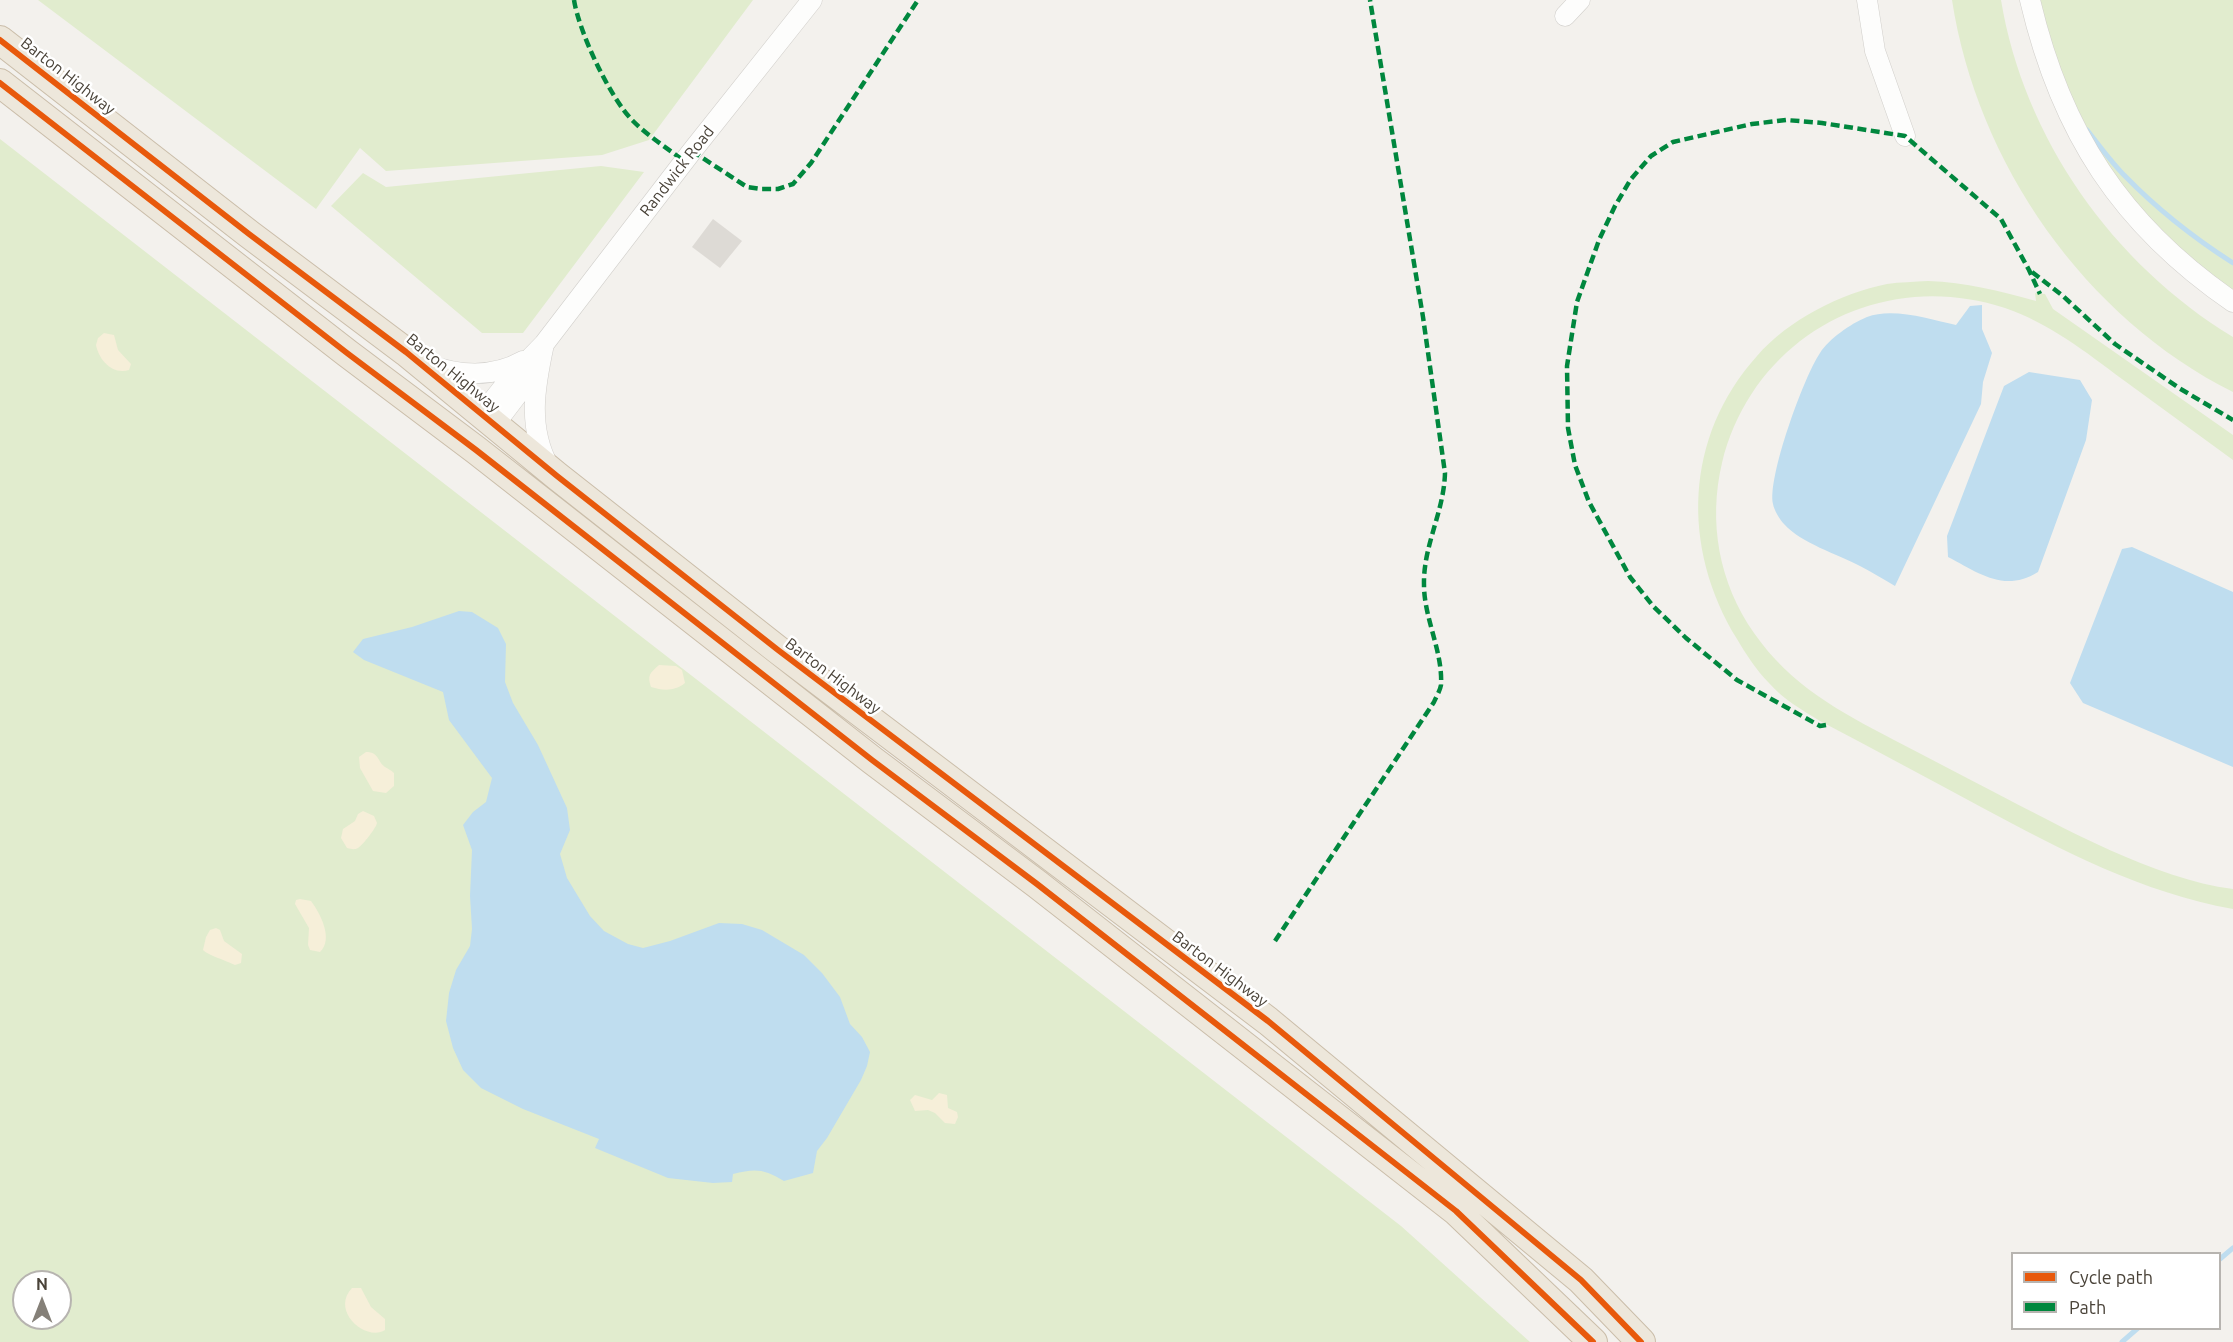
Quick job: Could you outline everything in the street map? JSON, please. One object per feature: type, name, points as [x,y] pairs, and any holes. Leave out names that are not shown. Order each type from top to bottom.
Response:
[{"type":"highway","name":"Barton Highway","points":[[0,40],[249,234],[406,352],[552,472],[778,650],[1268,1021],[1581,1280],[1641,1342]]},
{"type":"highway","points":[[0,83],[328,339],[469,445],[798,703],[1037,884],[1456,1211],[1593,1342]]},
{"type":"highway","name":"Randwick Road","points":[[469,445],[489,419]]},
{"type":"street","name":"Randwick Road","points":[[489,419],[530,375],[544,344],[692,151],[812,0]]},
{"type":"street","points":[[1565,16],[1580,0]]},
{"type":"street","points":[[1867,0],[1875,51],[1905,136]]},
{"type":"street","points":[[2030,0],[2051,74],[2071,120],[2095,163],[2120,199],[2157,240],[2198,278],[2233,302]]},
{"type":"street","points":[[406,352],[441,369],[479,374],[517,364],[544,344]]},
{"type":"street","points":[[544,344],[537,380],[534,416],[540,445],[552,472]]},
{"type":"green space","points":[[38,0],[753,0],[649,140],[602,155],[386,171],[360,148],[316,209]]},
{"type":"green space","points":[[1952,0],[2001,0],[2013,51],[2030,101],[2053,148],[2081,193],[2113,235],[2149,273],[2190,307],[2233,337],[2233,392],[2179,361],[2130,322],[2086,278],[2046,229],[2013,176],[1986,120],[1965,61]]},
{"type":"green space","points":[[2035,0],[2233,0],[2233,297],[2161,238],[2073,119]]},
{"type":"green space","points":[[0,139],[1401,1226],[1530,1342],[0,1342]]},
{"type":"green space","points":[[601,166],[644,172],[523,333],[482,333],[331,206],[363,173],[386,187]]},
{"type":"green space","points":[[1928,281],[1969,285],[2036,301],[2035,293],[2045,294],[2053,309],[2233,435],[2233,460],[2081,349],[2021,314],[2005,308],[1959,298],[1913,297],[1869,306],[1829,323],[1792,347],[1762,379],[1738,418],[1722,463],[1716,507],[1720,551],[1732,594],[1742,614],[1768,652],[1817,696],[1874,729],[2109,850],[2172,875],[2233,889],[2233,909],[2167,892],[2072,854],[1820,721],[1787,699],[1764,678],[1740,645],[1719,604],[1706,568],[1699,531],[1699,494],[1704,457],[1715,422],[1733,388],[1770,343],[1816,310],[1869,288],[1892,283]]},
{"type":"sand","points":[[104,333],[114,335],[118,350],[131,364],[129,370],[117,370],[103,361],[96,345],[98,338]]},
{"type":"sand","points":[[659,665],[676,666],[682,670],[685,683],[669,690],[651,687],[650,674]]},
{"type":"sand","points":[[366,752],[376,755],[382,765],[394,773],[394,786],[386,793],[373,791],[360,768],[359,757]]},
{"type":"sand","points":[[363,811],[374,816],[377,823],[358,848],[347,848],[341,838],[343,829],[355,821],[358,814]]},
{"type":"sand","points":[[296,900],[311,901],[324,926],[326,940],[320,952],[310,950],[308,945],[309,928],[295,904]]},
{"type":"sand","points":[[216,928],[220,930],[224,941],[242,954],[241,963],[235,965],[203,950],[210,930]]},
{"type":"sand","points":[[939,1093],[947,1095],[948,1108],[957,1112],[958,1117],[955,1124],[945,1123],[935,1113],[928,1110],[915,1111],[910,1100],[915,1095],[932,1100]]},
{"type":"sand","points":[[352,1288],[361,1288],[371,1307],[385,1319],[385,1330],[377,1333],[369,1332],[353,1322],[345,1306],[346,1297]]},
{"type":"water","points":[[1982,305],[1982,329],[1992,353],[1983,382],[1981,404],[1895,586],[1791,531],[1781,520],[1774,506],[1773,491],[1776,473],[1788,427],[1813,365],[1824,348],[1847,328],[1877,314],[1911,315],[1956,325],[1970,306]]},
{"type":"water","points":[[2029,372],[2080,380],[2092,400],[2086,440],[2038,572],[2026,578],[2003,581],[1981,574],[1948,557],[1947,536],[2004,386]]},
{"type":"water","points":[[2132,547],[2233,592],[2233,767],[2083,703],[2070,683],[2122,549]]},
{"type":"water","points":[[459,611],[472,612],[498,628],[506,644],[505,682],[513,703],[538,745],[567,808],[570,830],[560,854],[567,878],[590,916],[604,931],[628,944],[643,948],[719,923],[742,924],[762,930],[804,955],[822,973],[840,997],[850,1024],[862,1037],[870,1052],[861,1080],[817,1151],[813,1173],[784,1181],[771,1174],[754,1170],[733,1174],[732,1182],[713,1183],[668,1178],[595,1148],[599,1139],[523,1109],[481,1088],[463,1070],[453,1048],[446,1021],[449,993],[456,970],[470,946],[472,929],[470,896],[472,850],[463,825],[473,812],[486,802],[492,778],[449,720],[443,692],[364,660],[353,652],[363,639],[412,627]]},
{"type":"building","points":[[713,219],[742,241],[720,268],[692,247]]},
{"type":"waterway","points":[[2087,130],[2120,171],[2163,212],[2233,263]]},
{"type":"waterway","points":[[2221,1258],[2233,1248]]},
{"type":"waterway","points":[[2122,1342],[2136,1330]]},
{"type":"marked path","points":[[574,0],[582,29],[597,64],[624,111],[645,132],[684,161]]},
{"type":"marked path","points":[[692,151],[747,187],[778,189],[793,184],[811,163],[918,0]]},
{"type":"marked path","points":[[1275,941],[1434,702],[1441,685],[1439,660],[1427,610],[1424,585],[1427,557],[1441,501],[1445,473],[1423,317],[1370,0]]},
{"type":"marked path","points":[[1826,725],[1820,726],[1737,680],[1686,638],[1653,606],[1630,577],[1589,502],[1575,465],[1568,428],[1567,366],[1577,302],[1599,240],[1615,206],[1631,179],[1651,156],[1673,142],[1752,124],[1786,120],[1822,123],[1905,136],[2001,219],[2040,294]]},
{"type":"marked path","points":[[2032,272],[2063,296],[2115,344],[2179,388],[2233,420]]},
{"type":"cycle path","points":[[0,40],[249,234],[406,352],[557,476],[778,650],[1268,1021],[1581,1280],[1641,1342]]},
{"type":"cycle path","points":[[0,83],[347,353],[476,450],[872,760],[1037,884],[1456,1211],[1593,1342]]}]
